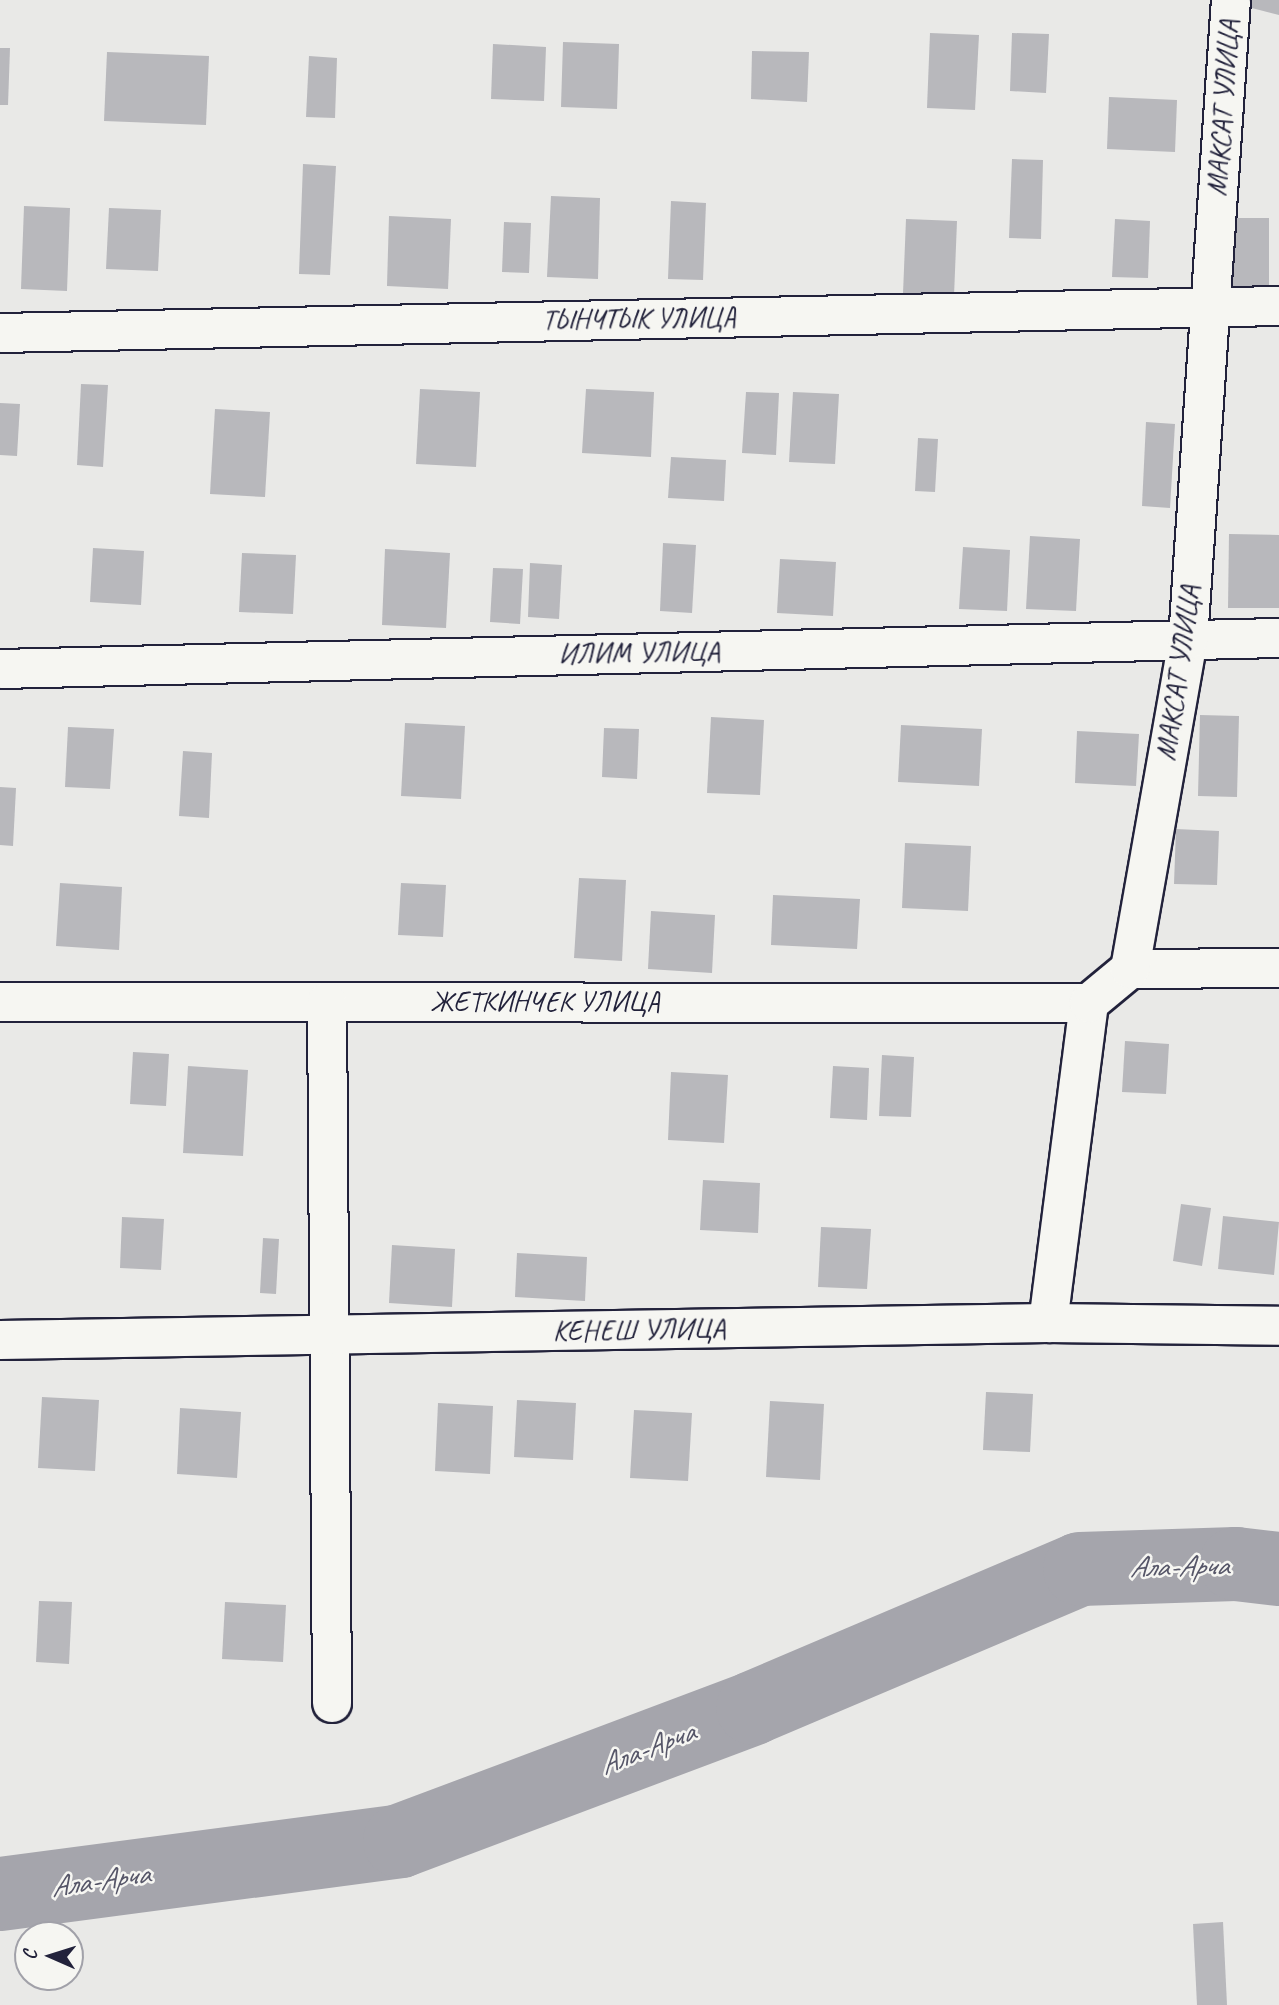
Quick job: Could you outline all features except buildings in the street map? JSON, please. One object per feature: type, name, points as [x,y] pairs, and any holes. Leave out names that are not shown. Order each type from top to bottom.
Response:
[{"type":"street","name":"МАКСАТ УЛИЦА","points":[[1129,969],[1188,639],[1208,307],[1231,0]]},
{"type":"street","name":"ТЫНЧТЫК УЛИЦА","points":[[0,333],[1279,306]]},
{"type":"street","name":"ИЛИМ УЛИЦА","points":[[0,669],[1279,638]]},
{"type":"street","points":[[1048,1323],[1089,1003],[1129,969],[1279,968]]},
{"type":"street","name":"ЖЕТКИНЧЕК УЛИЦА","points":[[0,1002],[1089,1003]]},
{"type":"street","points":[[327,1002],[332,1703]]},
{"type":"street","name":"КЕНЕШ УЛИЦА","points":[[0,1340],[1048,1323],[1279,1326]]},
{"type":"waterway","name":"Ала-Арча","points":[[0,1894],[400,1841],[753,1708],[1080,1569],[1236,1564],[1279,1569]]}]
